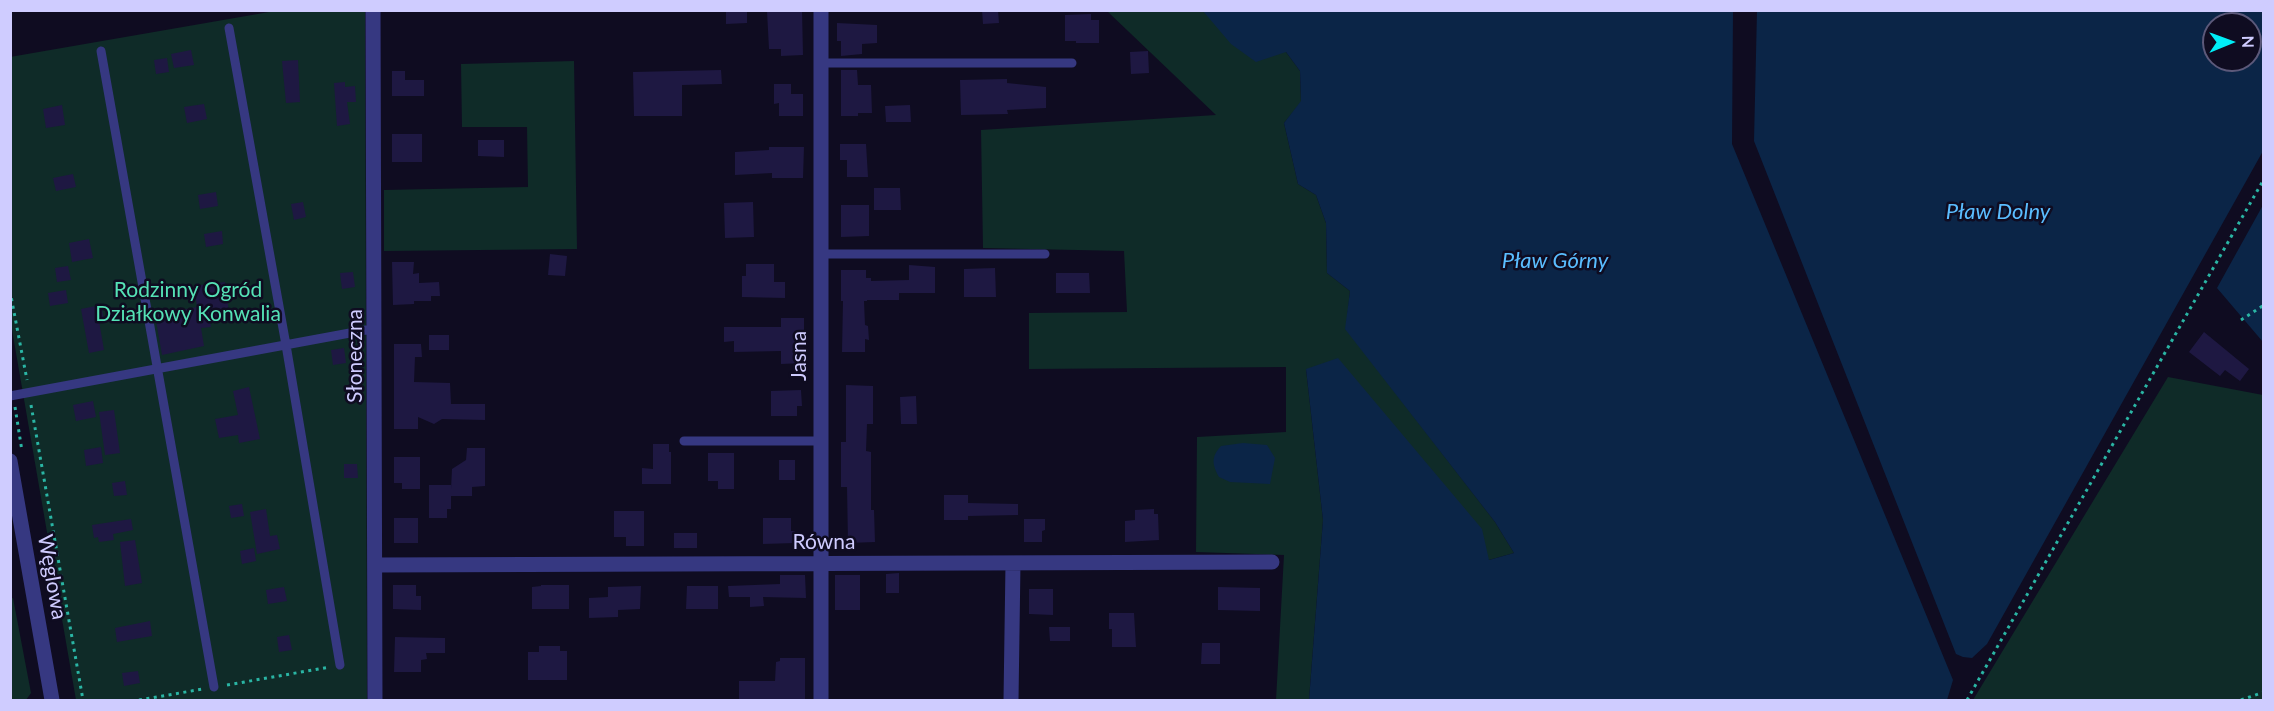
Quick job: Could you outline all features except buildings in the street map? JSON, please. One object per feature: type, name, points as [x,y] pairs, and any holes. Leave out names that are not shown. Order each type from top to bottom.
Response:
[{"type":"street","name":"Słoneczna","points":[[374,10],[375,700]]},
{"type":"street","name":"Jasna","points":[[820,10],[821,700]]},
{"type":"street","name":"Węglowa","points":[[10,461],[52,700]]},
{"type":"street","name":"Równa","points":[[376,565],[1272,562]]},
{"type":"street","points":[[1011,700],[1013,563]]},
{"type":"lane","points":[[229,28],[340,665]]},
{"type":"lane","points":[[101,51],[214,687]]},
{"type":"lane","points":[[820,63],[1072,63]]},
{"type":"lane","points":[[820,254],[1045,254]]},
{"type":"lane","points":[[10,396],[366,330],[375,331]]},
{"type":"lane","points":[[684,441],[820,441]]},
{"type":"path","points":[[1967,700],[2264,179]]},
{"type":"path","points":[[10,291],[83,700]]},
{"type":"path","points":[[2241,321],[2264,305]]},
{"type":"path","points":[[139,700],[340,665]]},
{"type":"path","points":[[2241,700],[2264,692]]},
{"type":"green space","name":"Rodzinny Ogród Działkowy Konwalia","points":[[275,11],[365,11],[367,700],[76,700],[11,324],[10,57]]},
{"type":"green space","points":[[1107,11],[1203,11],[1286,52],[1300,71],[1301,102],[1284,123],[1298,184],[1316,195],[1326,223],[1327,273],[1350,291],[1346,329],[1495,522],[1514,553],[1489,560],[1306,369],[1323,520],[1309,700],[1276,700],[1284,555],[1196,552],[1197,437],[1286,432],[1286,367],[1029,369],[1029,313],[1127,312],[1124,251],[983,248],[981,130],[1216,115]]},
{"type":"green space","points":[[574,61],[577,249],[384,251],[384,190],[528,187],[527,127],[462,127],[461,64]]},
{"type":"green space","points":[[2168,377],[2263,395],[2263,700],[1973,700]]},
{"type":"green space","points":[[13,598],[31,693],[26,700],[11,700],[10,599]]},
{"type":"water","name":"Pław Górny","points":[[1203,11],[1733,11],[1732,144],[1953,680],[1947,700],[1309,700],[1323,520],[1306,369],[1338,358],[1482,529],[1489,560],[1514,553],[1495,522],[1345,329],[1350,291],[1327,273],[1326,223],[1316,195],[1298,184],[1284,123],[1301,101],[1300,71],[1286,52],[1256,62],[1231,44]]},
{"type":"water","name":"Pław Dolny","points":[[1757,11],[2263,11],[2263,151],[1987,644],[1972,658],[1956,654],[1754,141]]},
{"type":"water","points":[[2263,205],[2263,342],[2217,288]]},
{"type":"water","points":[[1243,443],[1267,445],[1275,458],[1270,484],[1230,482],[1219,477],[1215,468],[1215,454],[1221,446]]}]
